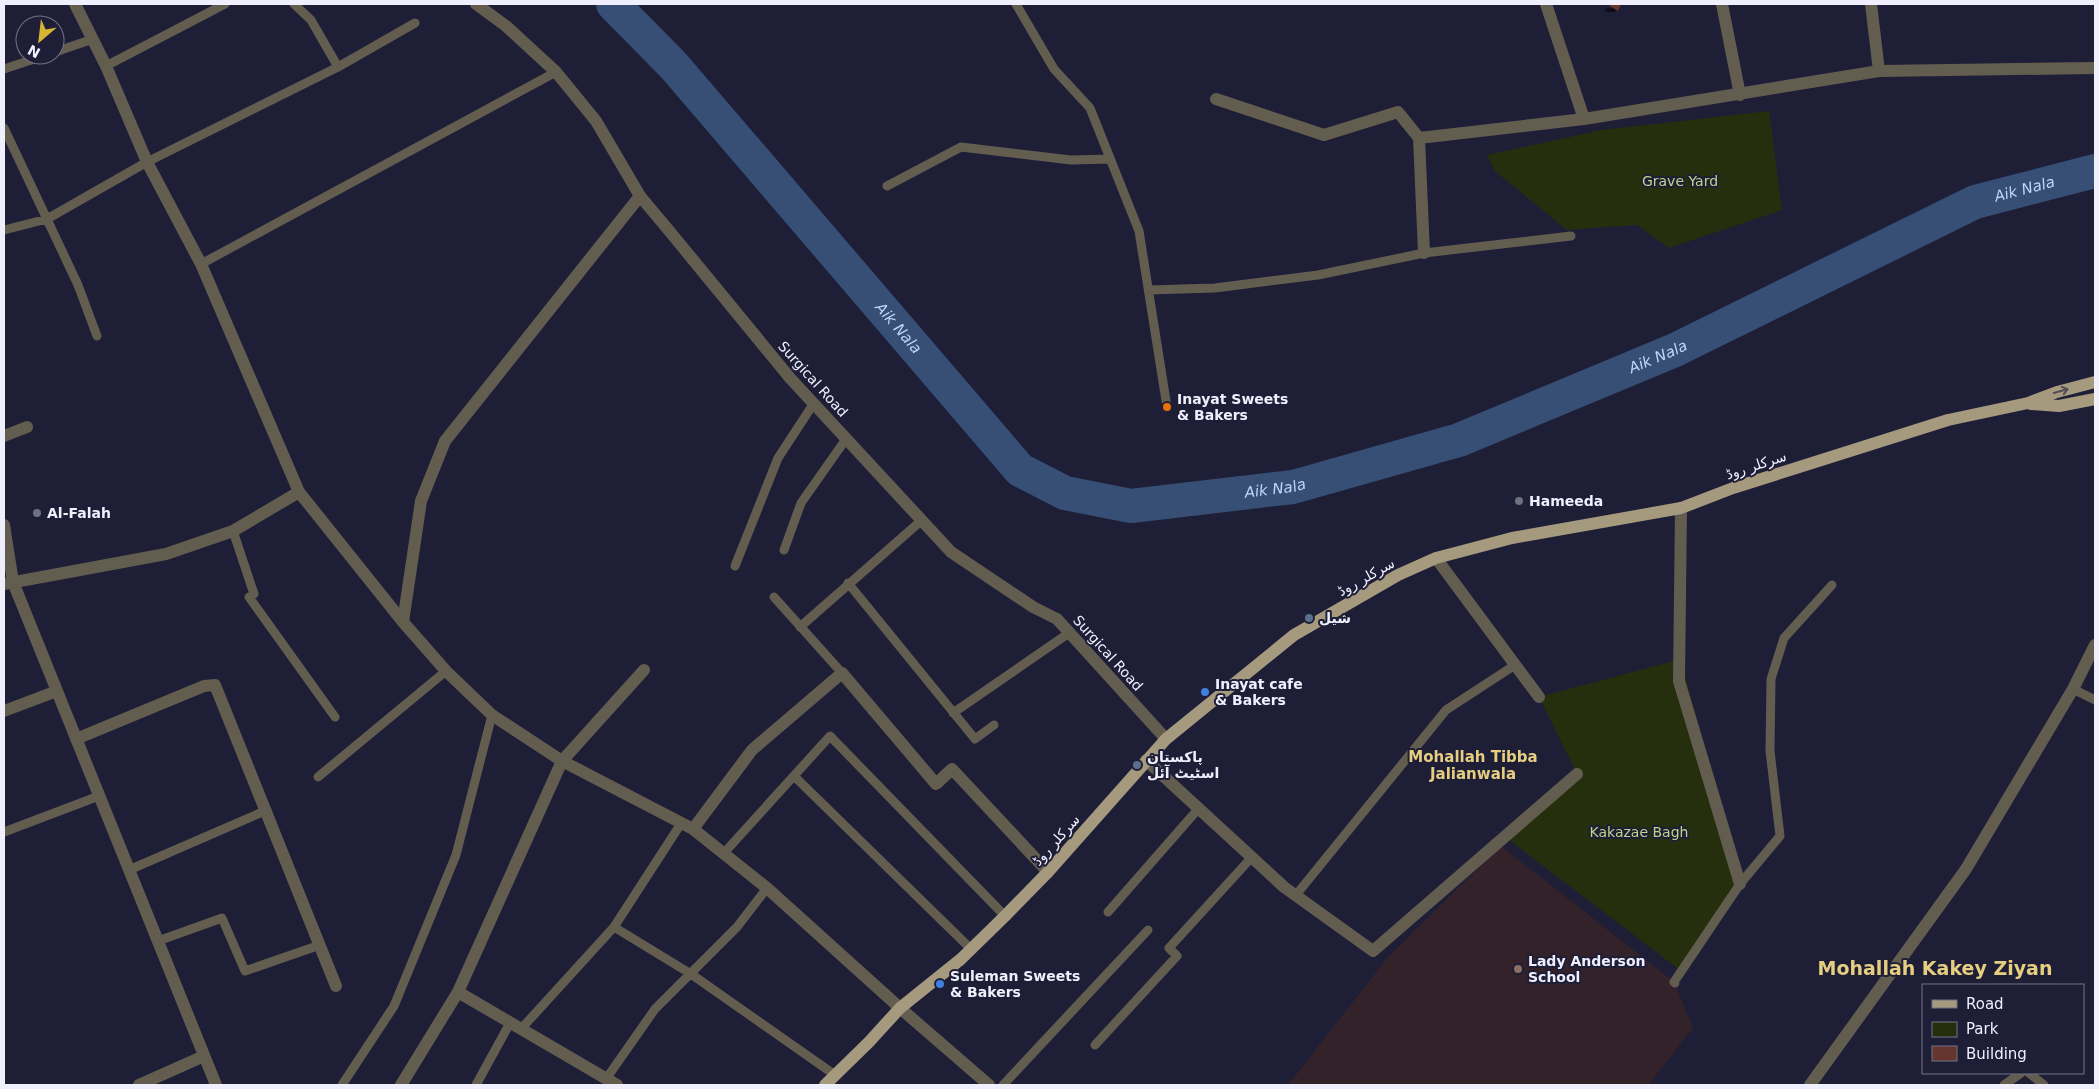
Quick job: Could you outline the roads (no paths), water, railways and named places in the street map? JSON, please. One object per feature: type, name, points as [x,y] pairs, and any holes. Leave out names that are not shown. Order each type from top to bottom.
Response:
[{"type":"main road","points":[[2028,403],[2057,392],[2095,382]]},
{"type":"main road","points":[[2028,403],[2059,406],[2095,399]]},
{"type":"main road","name":"سرکلر روڈ","points":[[825,1085],[869,1042],[900,1008],[971,949],[1005,916],[1048,872],[1166,739],[1294,636],[1398,575],[1436,558],[1512,538],[1681,508],[1734,488],[1948,420],[2028,403]]},
{"type":"street","points":[[75,4],[106,66],[147,162],[201,264],[299,492],[403,622],[446,671],[492,715],[562,761],[693,829],[767,888],[989,1085]]},
{"type":"street","name":"Surgical Road","points":[[476,4],[506,26],[556,72],[596,121],[640,196],[790,378],[951,552],[1033,607],[1057,619],[1166,739]]},
{"type":"street","points":[[1546,4],[1584,120]]},
{"type":"street","points":[[1722,4],[1740,95]]},
{"type":"street","points":[[1871,4],[1879,71]]},
{"type":"street","points":[[1419,138],[1584,120],[1879,71],[2095,68]]},
{"type":"street","points":[[1216,98],[1324,135],[1398,112],[1419,138],[1424,253]]},
{"type":"street","points":[[403,622],[421,501],[445,441],[640,196]]},
{"type":"street","points":[[4,436],[27,427]]},
{"type":"street","points":[[8,583],[166,554],[233,531],[299,492]]},
{"type":"street","points":[[1681,508],[1679,681],[1740,884]]},
{"type":"street","points":[[4,525],[8,583],[57,691],[216,1085]]},
{"type":"street","points":[[1436,558],[1539,697]]},
{"type":"street","points":[[1810,1085],[1966,869],[2073,689],[2095,645]]},
{"type":"street","points":[[401,1085],[458,992],[562,761],[644,670]]},
{"type":"street","points":[[693,829],[752,750],[842,673],[936,784],[952,769],[1048,872]]},
{"type":"street","points":[[76,739],[204,686],[215,685],[336,986]]},
{"type":"street","points":[[4,711],[57,691]]},
{"type":"street","points":[[1146,760],[1284,887],[1374,951],[1578,774]]},
{"type":"street","points":[[458,992],[611,1082]]},
{"type":"street","points":[[139,1085],[204,1056]]},
{"type":"lane","points":[[106,66],[225,4]]},
{"type":"lane","points":[[294,4],[311,20],[338,67]]},
{"type":"lane","points":[[1016,4],[1054,69],[1090,108],[1139,231],[1167,407]]},
{"type":"lane","points":[[4,230],[47,219],[147,162],[338,67],[415,22]]},
{"type":"lane","points":[[65,49],[93,39]]},
{"type":"lane","points":[[4,69],[16,65]]},
{"type":"lane","points":[[201,264],[556,72]]},
{"type":"lane","points":[[4,128],[78,285],[97,336]]},
{"type":"lane","points":[[886,186],[961,148],[1071,160],[1109,159]]},
{"type":"lane","points":[[1149,290],[1215,288],[1318,275],[1424,253],[1571,236]]},
{"type":"lane","points":[[736,566],[778,458],[814,403]]},
{"type":"lane","points":[[784,550],[801,503],[846,439]]},
{"type":"lane","points":[[800,627],[922,520]]},
{"type":"lane","points":[[233,531],[254,594],[249,597],[335,717]]},
{"type":"lane","points":[[848,583],[975,739],[994,725]]},
{"type":"lane","points":[[1675,983],[1740,884],[1780,836],[1770,751],[1771,679],[1784,638],[1832,585]]},
{"type":"lane","points":[[774,597],[842,673]]},
{"type":"lane","points":[[954,713],[1069,633]]},
{"type":"lane","points":[[1296,895],[1446,710],[1515,665]]},
{"type":"lane","points":[[318,777],[446,671]]},
{"type":"lane","points":[[2073,689],[2095,700]]},
{"type":"lane","points":[[342,1085],[394,1006],[456,856],[492,715]]},
{"type":"lane","points":[[724,853],[830,736],[1005,916]]},
{"type":"lane","points":[[794,776],[971,949]]},
{"type":"lane","points":[[4,832],[99,796]]},
{"type":"lane","points":[[1108,912],[1199,808]]},
{"type":"lane","points":[[129,870],[266,810]]},
{"type":"lane","points":[[476,1085],[515,1026],[614,927],[682,822]]},
{"type":"lane","points":[[1095,1046],[1177,956],[1169,948],[1252,857]]},
{"type":"lane","points":[[611,1082],[654,1009],[737,927],[767,888]]},
{"type":"lane","points":[[158,941],[222,918],[245,971],[320,945]]},
{"type":"lane","points":[[614,927],[691,974],[835,1075]]},
{"type":"lane","points":[[1002,1085],[1148,930]]},
{"type":"lane","points":[[2004,1085],[2020,1074]]},
{"type":"lane","points":[[2030,1074],[2044,1085]]},
{"type":"waterway","name":"Aik Nala","points":[[613,4],[674,66],[1020,470],[1065,493],[1131,506],[1293,487],[1459,440],[1675,350],[1975,202],[2095,171]]},
{"type":"place","name":"Inayat Sweets & Bakers","points":[[1167,407]]},
{"type":"place","name":"Hameeda","points":[[1519,501]]},
{"type":"place","name":"Al-Falah","points":[[37,513]]},
{"type":"place","name":"شیل","points":[[1309,618]]},
{"type":"place","name":"Inayat cafe & Bakers","points":[[1205,692]]},
{"type":"place","name":"پاکستان اسٹیٹ آئل","points":[[1137,765]]},
{"type":"place","name":"Lady Anderson School","points":[[1518,969]]},
{"type":"place","name":"Suleman Sweets & Bakers","points":[[940,984]]},
{"type":"district","name":"Mohallah Tibba Jalianwala","points":[[1473,766]]},
{"type":"district","name":"Mohallah Kakey Ziyan","points":[[1935,968]]},
{"type":"park label","name":"Grave Yard","points":[[1680,181]]},
{"type":"park label","name":"Kakazae Bagh","points":[[1639,832]]}]
